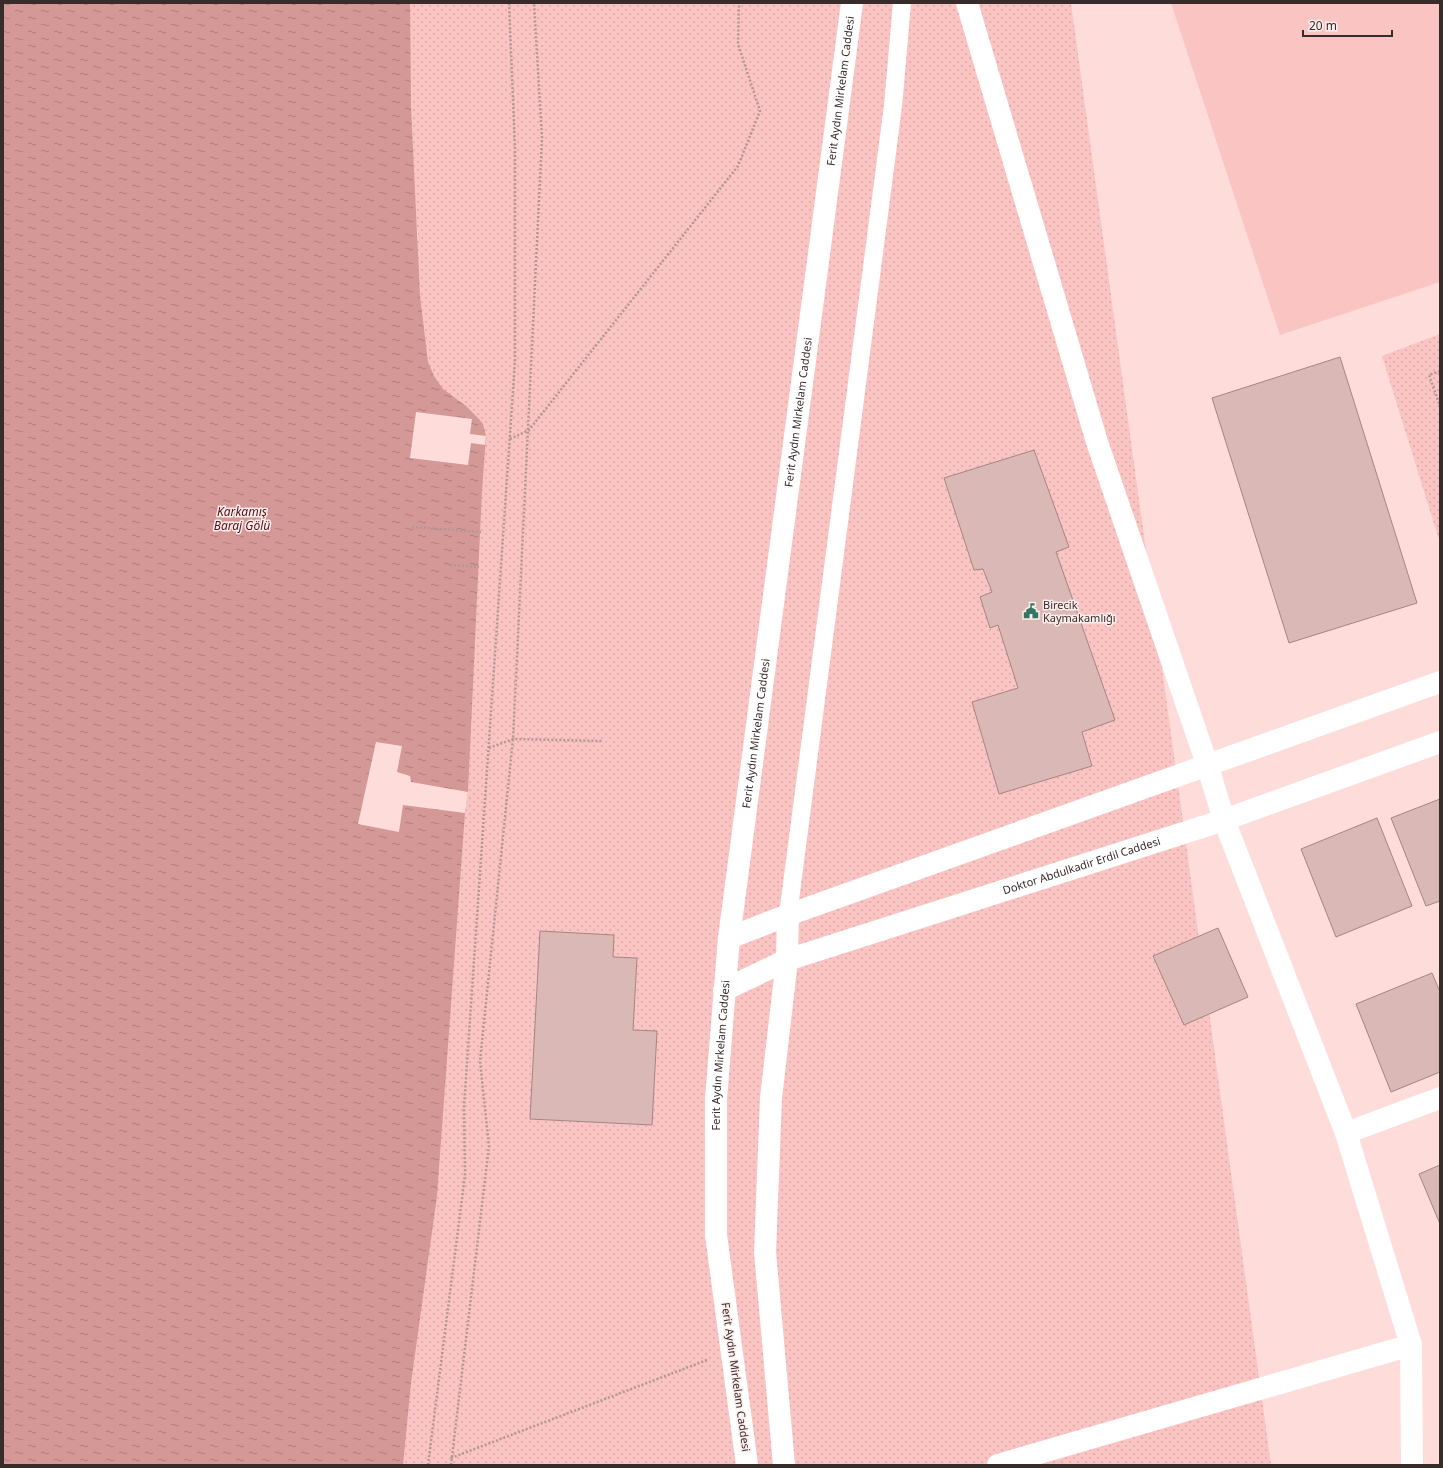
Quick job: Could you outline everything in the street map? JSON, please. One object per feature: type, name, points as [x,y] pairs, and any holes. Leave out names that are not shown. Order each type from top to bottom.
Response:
[{"type":"street","name":"Ferit Aydın Mirkelam Caddesi","points":[[747,1465],[716,1235],[716,1099],[729,938],[852,3]]},
{"type":"street","points":[[967,3],[1097,442],[1207,764],[1224,820],[1346,1133],[1411,1345],[1412,1465]]},
{"type":"street","points":[[729,938],[788,915],[1207,764],[1440,682]]},
{"type":"street","name":"Doktor Abdulkadir Erdil Caddesi","points":[[724,990],[787,960],[1224,820],[1440,742]]},
{"type":"street","points":[[784,1465],[765,1252],[771,1098],[787,960],[788,915]]},
{"type":"street","points":[[1346,1133],[1440,1098]]},
{"type":"street","points":[[998,1465],[1411,1345]]},
{"type":"lane","points":[[788,915],[893,106],[902,3]]},
{"type":"path","points":[[428,1465],[465,1175],[464,1107],[510,439],[515,345],[514,148],[509,3]]},
{"type":"path","points":[[451,1465],[490,1146],[480,1061],[513,739],[542,138],[534,3]]},
{"type":"path","points":[[510,439],[528,430],[738,166],[760,111],[738,44],[739,3]]},
{"type":"path","points":[[1440,371],[1429,375],[1440,406]]},
{"type":"path","points":[[412,527],[481,532]]},
{"type":"path","points":[[450,565],[479,567]]},
{"type":"path","points":[[489,748],[513,739],[602,741]]},
{"type":"path","points":[[452,1458],[732,1351]]},
{"type":"shaded area","points":[[370,3],[1071,3],[1271,1465],[262,1465],[283,1279],[418,234]]},
{"type":"shaded area","points":[[1171,3],[1440,3],[1440,282],[1280,335]]},
{"type":"shaded area","points":[[1440,334],[1440,543],[1382,356]]},
{"type":"water","name":"Karkamış Baraj Gölü","points":[[3,3],[410,3],[411,107],[420,296],[428,362],[434,376],[443,389],[466,406],[483,424],[486,436],[482,491],[468,792],[465,813],[437,1196],[411,1383],[403,1465],[3,1465]]},
{"type":"pier","points":[[416,412],[472,419],[470,434],[486,436],[485,445],[471,443],[468,465],[410,458]]},
{"type":"pier","points":[[376,742],[402,746],[397,772],[410,776],[411,782],[468,792],[465,813],[403,805],[399,832],[358,824]]},
{"type":"building","points":[[1340,357],[1417,603],[1289,643],[1212,398]]},
{"type":"building","name":"Birecik Kaymakamlığı","points":[[1034,450],[1069,547],[1056,552],[1115,720],[1082,732],[1092,766],[999,794],[972,702],[1018,688],[998,625],[990,628],[980,597],[992,592],[983,569],[974,570],[944,478]]},
{"type":"building","points":[[1440,799],[1440,901],[1426,906],[1391,818]]},
{"type":"building","points":[[1377,818],[1412,906],[1336,937],[1301,849]]},
{"type":"building","points":[[1218,928],[1248,997],[1184,1025],[1153,956]]},
{"type":"building","points":[[540,931],[614,935],[613,957],[637,958],[633,1030],[657,1031],[652,1125],[530,1119]]},
{"type":"building","points":[[1432,973],[1440,992],[1440,1072],[1391,1092],[1356,1004]]},
{"type":"building","points":[[1440,1165],[1440,1224],[1419,1174]]},
{"type":"place","name":"Birecik Kaymakamlığı","points":[[1031,611]]}]
